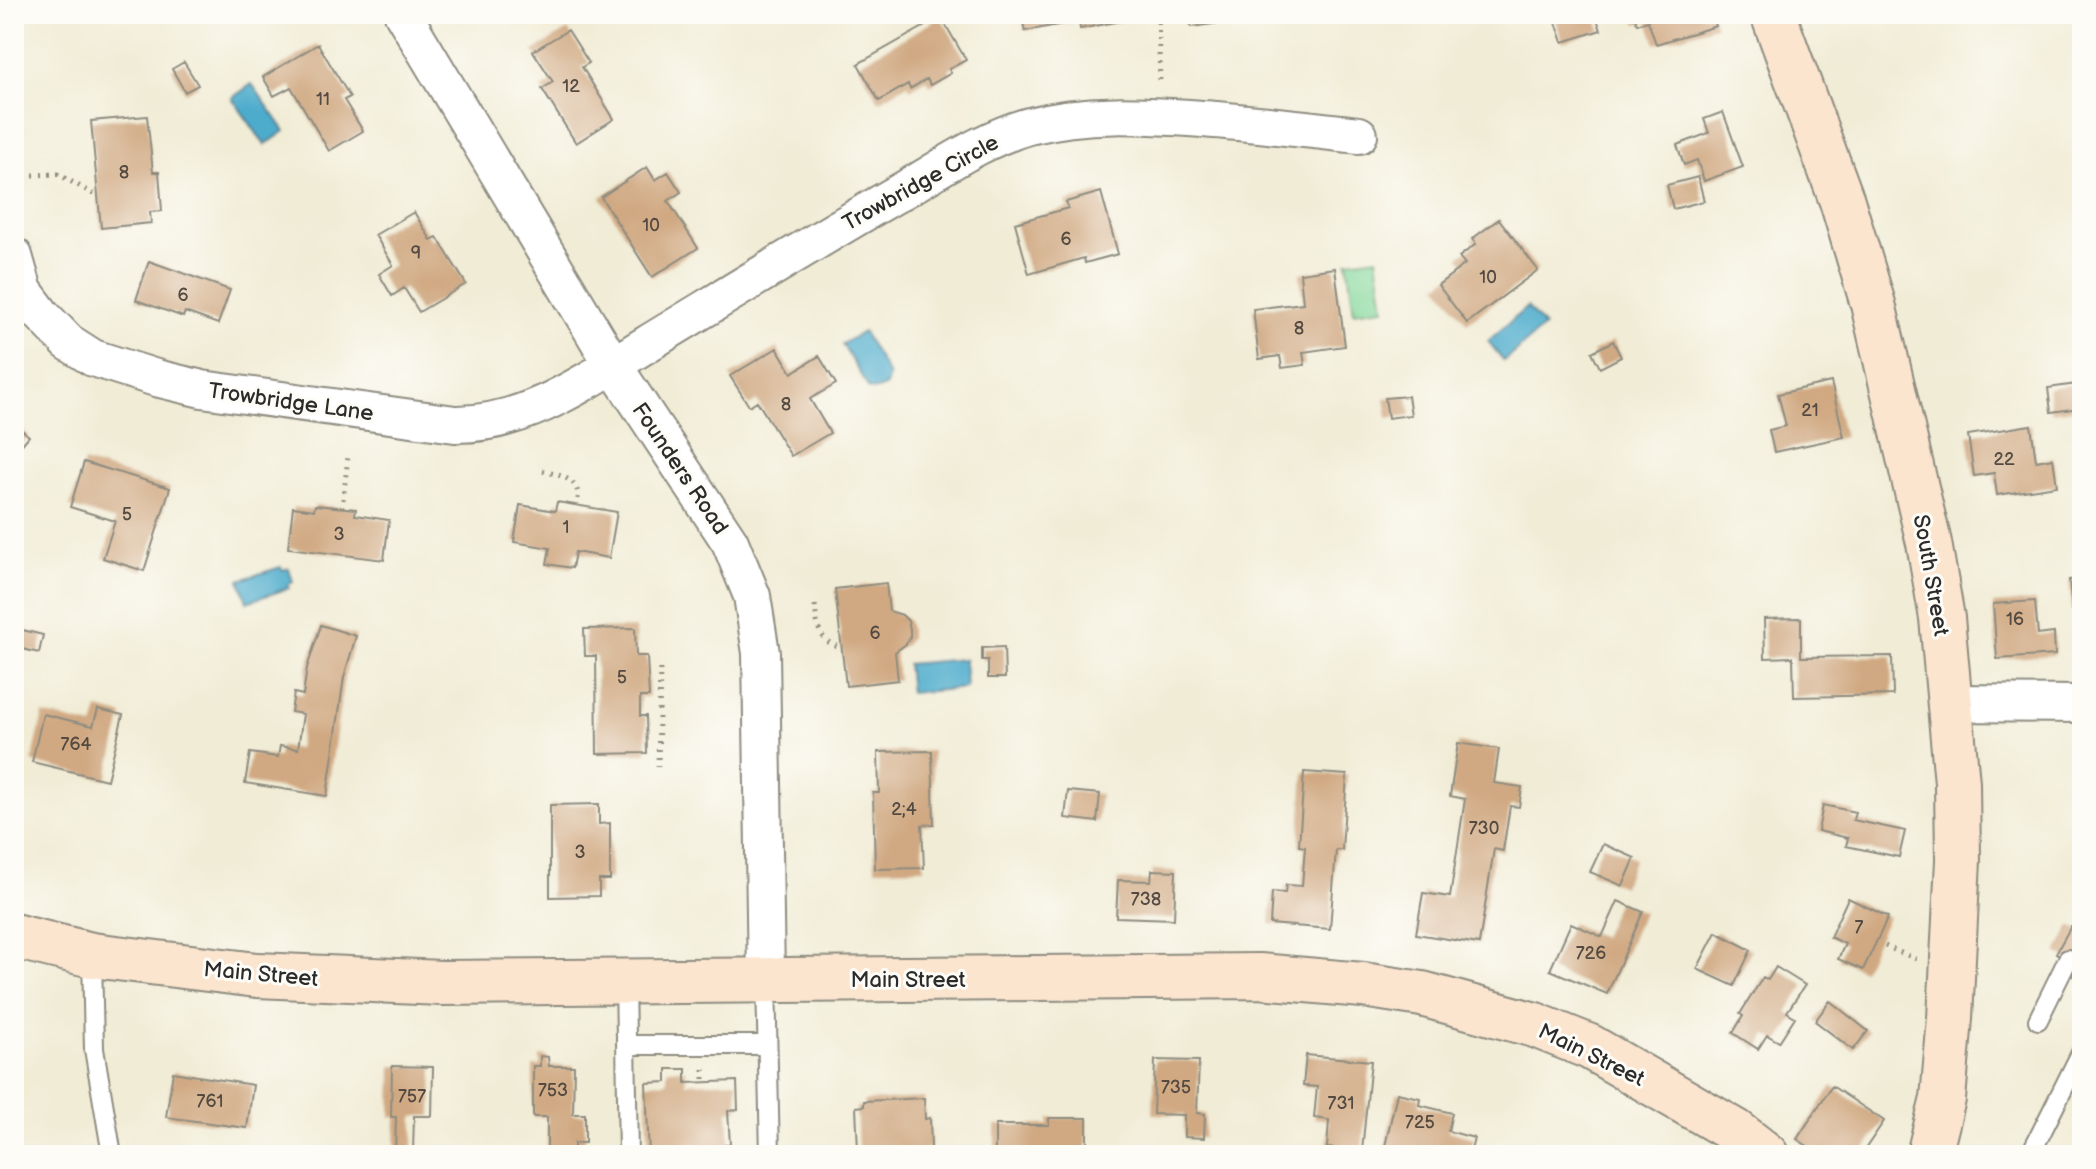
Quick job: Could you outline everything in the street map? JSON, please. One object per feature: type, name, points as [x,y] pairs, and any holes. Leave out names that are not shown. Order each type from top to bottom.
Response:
[{"type":"main road","name":"South Street","points":[[1773,14],[1842,201],[1873,304],[1929,543],[1942,618],[1957,783],[1958,860],[1943,1099],[1929,1155]]},
{"type":"main road","name":"Main Street","points":[[14,936],[92,955],[257,975],[442,983],[1259,976],[1363,985],[1422,994],[1535,1025],[1590,1047],[1735,1131],[1766,1155]]},
{"type":"street","name":"Founders Road","points":[[403,14],[613,365],[730,542],[752,596],[761,653],[766,980]]},
{"type":"street","name":"Trowbridge Circle","points":[[613,365],[948,163],[988,141],[1026,127],[1064,118],[1150,115],[1259,123],[1359,135]]},
{"type":"street","name":"Trowbridge Lane","points":[[14,256],[24,291],[44,319],[68,342],[93,358],[202,389],[477,425],[506,419],[577,387],[613,365]]},
{"type":"street","points":[[1951,703],[2082,704]]},
{"type":"lane","points":[[92,955],[94,1049],[112,1155]]},
{"type":"lane","points":[[2038,1020],[2068,959]]},
{"type":"lane","points":[[766,980],[770,1155]]},
{"type":"lane","points":[[625,981],[628,1155]]},
{"type":"lane","points":[[626,1045],[767,1045]]},
{"type":"lane","points":[[2030,1155],[2082,1051]]},
{"type":"path","points":[[1158,14],[1161,91]]},
{"type":"path","points":[[2076,14],[2082,16]]},
{"type":"path","points":[[33,175],[58,174],[98,197]]},
{"type":"path","points":[[342,508],[348,457]]},
{"type":"path","points":[[543,471],[562,476],[576,485],[579,495],[577,505]]},
{"type":"path","points":[[815,605],[820,633],[829,644],[842,648]]},
{"type":"path","points":[[658,767],[660,665]]},
{"type":"path","points":[[1885,946],[1924,963]]},
{"type":"green space","points":[[1377,257],[1384,308],[1354,312],[1347,261]]},
{"type":"water","points":[[252,84],[285,131],[265,145],[232,98]]},
{"type":"water","points":[[1527,307],[1544,327],[1504,361],[1488,341]]},
{"type":"water","points":[[863,332],[889,376],[886,386],[878,390],[869,389],[842,344]]},
{"type":"water","points":[[281,567],[283,570],[289,568],[293,582],[288,584],[289,588],[247,602],[240,580]]},
{"type":"water","points":[[964,659],[966,688],[910,693],[907,664]]},
{"type":"building","points":[[1021,14],[1120,14],[1121,21],[1080,29],[1079,21],[1025,31]]},
{"type":"building","points":[[1189,14],[1267,14],[1267,17],[1191,27]]},
{"type":"building","points":[[1553,14],[1595,14],[1601,30],[1563,42]]},
{"type":"building","points":[[1634,14],[1712,14],[1716,26],[1656,44],[1648,21],[1637,24]]},
{"type":"building","points":[[941,17],[966,60],[930,85],[927,79],[910,89],[908,84],[879,101],[858,64]]},
{"type":"building","points":[[568,30],[589,63],[582,67],[614,119],[576,143],[542,89],[553,82],[533,51]]},
{"type":"building","points":[[318,44],[350,97],[344,100],[363,131],[329,151],[291,87],[274,96],[263,77]]},
{"type":"building","points":[[184,62],[198,85],[185,92],[172,69]]},
{"type":"building","points":[[1723,112],[1743,167],[1704,181],[1697,160],[1684,165],[1677,145],[1709,133],[1704,119]]},
{"type":"building","points":[[147,116],[153,172],[159,172],[162,211],[150,212],[151,223],[101,228],[91,121]]},
{"type":"building","points":[[647,167],[655,180],[668,172],[681,192],[668,201],[698,248],[652,277],[601,197]]},
{"type":"building","points":[[1698,177],[1704,201],[1673,209],[1667,185]]},
{"type":"building","points":[[1101,192],[1118,254],[1085,263],[1084,258],[1029,274],[1015,223],[1068,208],[1066,202]]},
{"type":"building","points":[[414,212],[431,240],[437,237],[466,284],[419,312],[404,288],[392,296],[379,274],[393,265],[375,235]]},
{"type":"building","points":[[1499,219],[1538,270],[1467,323],[1438,285],[1465,264],[1459,257],[1476,244],[1472,239]]},
{"type":"building","points":[[149,261],[230,290],[218,324],[185,312],[183,317],[136,300]]},
{"type":"building","points":[[1335,268],[1345,346],[1303,352],[1305,365],[1282,368],[1280,356],[1259,359],[1253,309],[1303,303],[1300,273]]},
{"type":"building","points":[[1613,341],[1621,357],[1600,368],[1592,352]]},
{"type":"building","points":[[777,348],[792,373],[819,356],[836,384],[810,399],[830,433],[791,456],[757,401],[749,406],[730,376]]},
{"type":"building","points":[[1831,382],[1844,437],[1774,452],[1769,430],[1786,426],[1778,394]]},
{"type":"building","points":[[2077,384],[2080,408],[2051,412],[2048,388]]},
{"type":"building","points":[[1408,396],[1411,415],[1388,418],[1385,398]]},
{"type":"building","points":[[14,423],[29,436],[14,454]]},
{"type":"building","points":[[2031,425],[2036,461],[2053,458],[2057,486],[1997,495],[1994,473],[1974,476],[1968,435]]},
{"type":"building","points":[[84,462],[170,488],[144,571],[103,558],[115,521],[70,507]]},
{"type":"building","points":[[557,502],[617,512],[609,558],[575,552],[572,568],[547,564],[550,548],[514,542],[520,505],[555,511]]},
{"type":"building","points":[[315,505],[356,509],[355,515],[389,520],[384,560],[288,548],[293,507],[314,510]]},
{"type":"building","points":[[2082,579],[2082,609],[2072,610],[2069,580]]},
{"type":"building","points":[[886,583],[889,611],[902,615],[910,629],[906,644],[895,652],[898,680],[846,686],[835,589]]},
{"type":"building","points":[[2035,601],[2038,635],[2054,633],[2055,655],[1997,659],[1993,604]]},
{"type":"building","points":[[1801,618],[1801,657],[1892,656],[1893,695],[1794,697],[1793,657],[1765,658],[1764,619]]},
{"type":"building","points":[[321,625],[356,636],[344,677],[327,796],[245,783],[250,753],[278,757],[280,746],[298,749],[303,714],[291,712],[294,693],[303,695],[307,668]]},
{"type":"building","points":[[14,628],[43,635],[39,653],[14,647]]},
{"type":"building","points":[[635,628],[636,656],[647,656],[649,697],[640,697],[640,716],[646,716],[647,753],[597,754],[596,656],[585,656],[584,629]]},
{"type":"building","points":[[1004,647],[1005,678],[988,678],[988,660],[982,660],[982,648]]},
{"type":"building","points":[[98,709],[123,715],[107,780],[32,762],[43,714],[93,726]]},
{"type":"building","points":[[1458,743],[1499,749],[1494,783],[1522,787],[1519,807],[1510,806],[1503,851],[1494,849],[1479,944],[1416,934],[1423,893],[1450,897],[1465,799],[1450,796]]},
{"type":"building","points":[[932,751],[934,824],[922,825],[924,868],[875,869],[873,793],[879,793],[878,752]]},
{"type":"building","points":[[1304,772],[1347,775],[1342,850],[1336,850],[1330,929],[1270,924],[1272,892],[1285,893],[1286,885],[1302,886],[1305,847],[1299,846]]},
{"type":"building","points":[[1068,791],[1100,794],[1097,822],[1065,818]]},
{"type":"building","points":[[599,804],[599,824],[610,823],[610,880],[599,880],[599,896],[550,897],[550,805]]},
{"type":"building","points":[[1823,805],[1855,812],[1853,820],[1905,831],[1899,857],[1846,846],[1848,838],[1818,831]]},
{"type":"building","points":[[1603,844],[1635,858],[1623,886],[1590,872]]},
{"type":"building","points":[[1152,870],[1176,871],[1174,919],[1116,917],[1118,880],[1151,881]]},
{"type":"building","points":[[1848,898],[1888,917],[1863,970],[1838,959],[1845,944],[1830,937]]},
{"type":"building","points":[[1618,901],[1643,912],[1607,994],[1550,970],[1571,923],[1602,937]]},
{"type":"building","points":[[2071,926],[2082,932],[2082,981],[2073,976],[2079,965],[2056,953]]},
{"type":"building","points":[[1716,932],[1751,950],[1734,986],[1697,969]]},
{"type":"building","points":[[1776,967],[1805,985],[1787,1012],[1795,1017],[1779,1042],[1767,1035],[1758,1049],[1733,1033],[1743,1016],[1740,1014],[1763,977],[1768,980]]},
{"type":"building","points":[[1830,1001],[1868,1031],[1853,1050],[1815,1021]]},
{"type":"building","points":[[1306,1055],[1371,1061],[1362,1151],[1327,1148],[1329,1120],[1314,1118],[1317,1087],[1303,1086]]},
{"type":"building","points":[[540,1056],[548,1057],[549,1066],[574,1066],[573,1114],[585,1114],[585,1143],[574,1143],[574,1155],[555,1155],[556,1149],[547,1149],[547,1117],[533,1117],[533,1066],[540,1066]]},
{"type":"building","points":[[1155,1060],[1199,1061],[1197,1113],[1205,1114],[1204,1138],[1184,1137],[1184,1115],[1153,1114]]},
{"type":"building","points":[[392,1066],[433,1067],[432,1116],[414,1116],[413,1152],[422,1152],[422,1155],[395,1155],[396,1117],[391,1117]]},
{"type":"building","points":[[667,1069],[686,1069],[686,1083],[737,1081],[738,1110],[728,1111],[730,1145],[725,1145],[725,1155],[649,1155],[646,1083],[667,1082]]},
{"type":"building","points":[[173,1072],[253,1085],[247,1128],[166,1117]]},
{"type":"building","points":[[1832,1086],[1884,1121],[1861,1155],[1821,1155],[1797,1139]]},
{"type":"building","points":[[1397,1093],[1420,1098],[1419,1105],[1452,1113],[1448,1131],[1474,1138],[1470,1155],[1429,1155],[1408,1149],[1407,1155],[1383,1155]]},
{"type":"building","points":[[924,1098],[925,1119],[930,1118],[931,1149],[924,1149],[924,1155],[874,1155],[874,1150],[858,1150],[856,1107],[864,1106],[864,1101]]},
{"type":"building","points":[[1049,1118],[1087,1118],[1087,1155],[995,1155],[995,1125],[1049,1125]]}]
